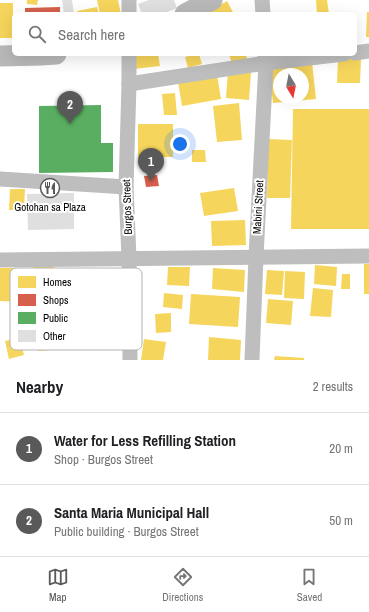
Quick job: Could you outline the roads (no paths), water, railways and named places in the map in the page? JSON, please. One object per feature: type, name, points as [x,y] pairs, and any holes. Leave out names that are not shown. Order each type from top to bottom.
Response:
[{"type":"main road","points":[[190,12],[212,0]]},
{"type":"main road","points":[[0,56],[41,56]]},
{"type":"street","points":[[129,0],[129,12]]},
{"type":"street","points":[[262,0],[263,12]]},
{"type":"street","points":[[357,53],[369,51]]},
{"type":"street","name":"Burgos Street","points":[[129,56],[126,187],[129,268]]},
{"type":"street","points":[[129,84],[266,59],[313,56]]},
{"type":"street","name":"Mabini Street","points":[[252,360],[266,59]]},
{"type":"street","points":[[0,179],[126,187]]},
{"type":"street","points":[[0,260],[369,256]]},
{"type":"street","name":"Burgos Street","points":[[130,350],[130,360]]},
{"type":"place","name":"Santa Maria Municipal Hall","points":[[70,124]]},
{"type":"place","name":"Water for Less Refilling Station","points":[[151,181]]},
{"type":"place","name":"Gotohan sa Plaza","points":[[50,188]]}]
